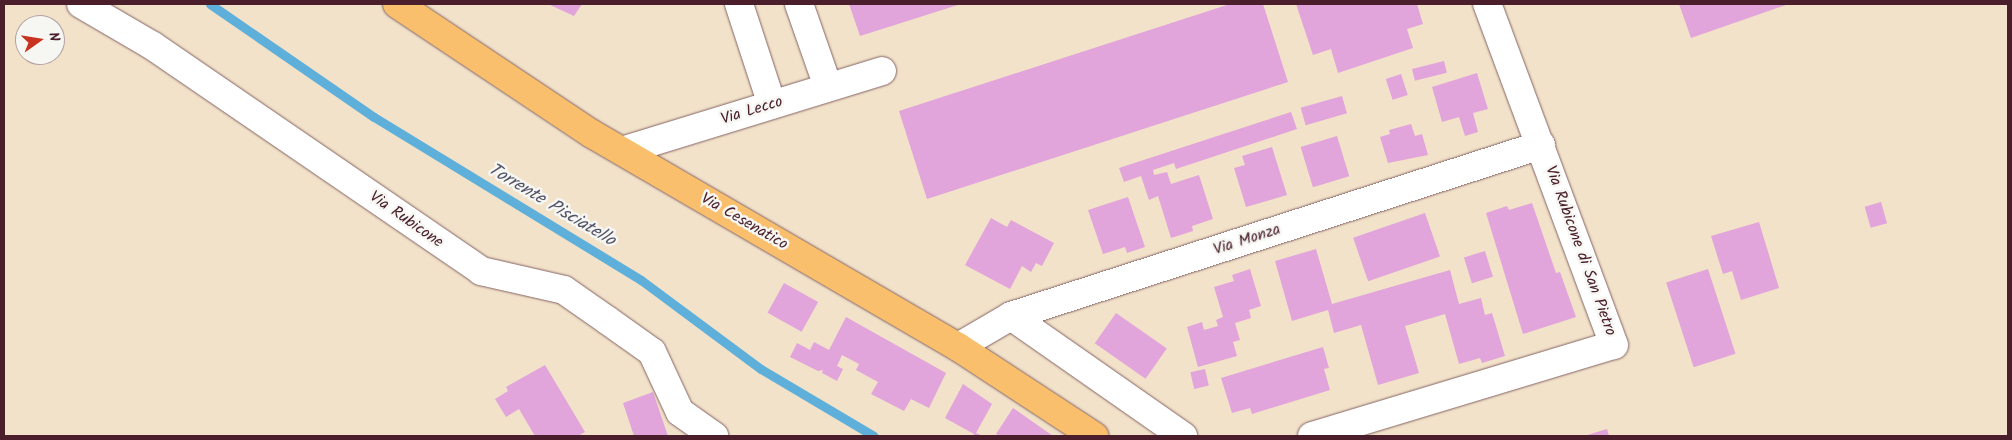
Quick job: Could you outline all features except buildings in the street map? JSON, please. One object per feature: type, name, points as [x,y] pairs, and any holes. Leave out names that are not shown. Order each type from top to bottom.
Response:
[{"type":"main road","name":"Via Cesenatico","points":[[397,4],[565,116],[958,347],[1094,436]]},
{"type":"street","name":"Via Rubicone","points":[[81,4],[152,46],[481,271],[564,290],[652,352],[680,412],[714,436]]},
{"type":"street","points":[[739,4],[772,105]]},
{"type":"street","points":[[799,4],[828,87]]},
{"type":"street","name":"Via Rubicone di San Pietro","points":[[1312,436],[1614,345],[1487,4]]},
{"type":"street","name":"Via Lecco","points":[[622,151],[882,71]]},
{"type":"street","name":"Via Monza","points":[[958,347],[1010,316],[1541,145]]},
{"type":"street","points":[[1010,316],[1183,436]]},
{"type":"waterway","name":"Torrente Pisciatello","points":[[210,4],[374,117],[641,280],[761,369],[874,436]]}]
